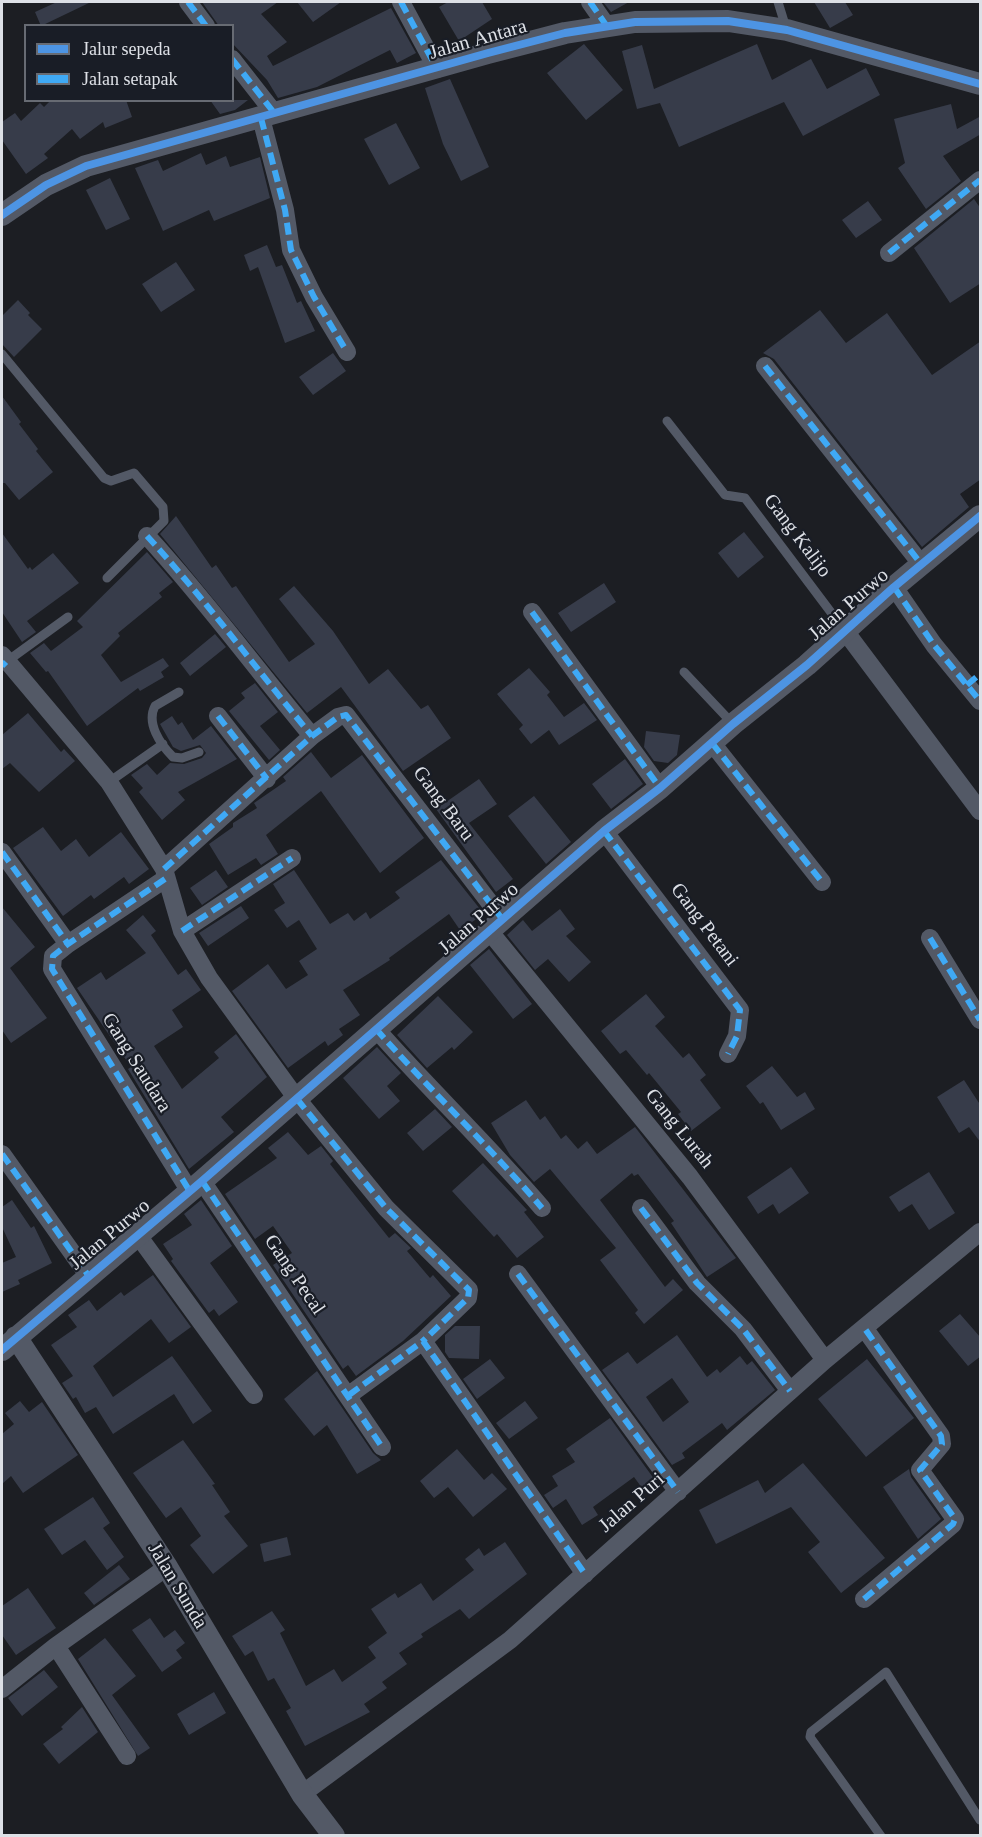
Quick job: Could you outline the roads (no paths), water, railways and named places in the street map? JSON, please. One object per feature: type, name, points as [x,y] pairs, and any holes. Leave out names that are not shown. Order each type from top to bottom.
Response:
[{"type":"street","points":[[188,2],[204,24]]},
{"type":"street","points":[[401,2],[437,69]]},
{"type":"street","points":[[590,2],[606,25]]},
{"type":"street","name":"Jalan Antara","points":[[2,215],[67,173],[488,53],[606,25],[694,19],[728,21],[787,30],[981,84]]},
{"type":"street","points":[[234,62],[268,116],[291,250],[314,297],[347,352]]},
{"type":"street","points":[[889,253],[981,180]]},
{"type":"street","points":[[765,366],[922,565]]},
{"type":"street","name":"Jalan Purwo","points":[[9,1344],[297,1099],[604,831],[660,788],[894,587],[981,516]]},
{"type":"street","points":[[2,852],[68,944],[165,874],[312,736],[240,650],[188,580],[147,536]]},
{"type":"street","points":[[894,587],[934,645],[974,680],[981,701]]},
{"type":"street","points":[[532,612],[660,788]]},
{"type":"street","points":[[845,631],[981,811]]},
{"type":"street","points":[[3,661],[109,782],[165,874],[182,931],[209,978],[297,1099],[386,1208],[469,1290],[468,1298],[423,1341],[349,1395]]},
{"type":"street","points":[[218,716],[267,779]]},
{"type":"street","name":"Gang Baru","points":[[312,736],[338,717],[348,716],[496,926]]},
{"type":"street","points":[[712,743],[822,882]]},
{"type":"street","name":"Gang Petani","points":[[604,831],[740,1010],[737,1036],[728,1054]]},
{"type":"street","points":[[182,931],[292,858]]},
{"type":"street","name":"Gang Lurah","points":[[496,926],[690,1177],[825,1360]]},
{"type":"street","points":[[930,938],[981,1020]]},
{"type":"street","name":"Gang Saudara","points":[[68,944],[53,956],[52,969],[196,1185]]},
{"type":"street","points":[[376,1029],[431,1091],[500,1158],[542,1208]]},
{"type":"street","points":[[2,1154],[88,1275]]},
{"type":"street","name":"Gang Pecal","points":[[196,1185],[349,1395],[382,1447]]},
{"type":"street","points":[[640,1208],[697,1282],[743,1329],[790,1391]]},
{"type":"street","name":"Jalan Puri","points":[[302,1794],[516,1634],[825,1360],[980,1232]]},
{"type":"street","points":[[137,1234],[255,1395]]},
{"type":"street","points":[[518,1274],[678,1492]]},
{"type":"street","points":[[864,1599],[953,1524],[955,1519],[920,1470],[942,1444],[941,1436],[865,1329]]},
{"type":"street","points":[[423,1341],[585,1574]]},
{"type":"street","name":"Jalan Sunda","points":[[9,1344],[167,1567],[302,1794],[334,1836]]},
{"type":"street","points":[[2,1689],[56,1646],[167,1567]]},
{"type":"street","points":[[56,1646],[127,1756]]},
{"type":"lane","points":[[778,2],[787,30]]},
{"type":"lane","points":[[2,354],[104,478],[111,481],[132,472],[163,507],[166,516],[164,521],[107,578]]},
{"type":"lane","name":"Gang Kalijo","points":[[667,421],[725,495],[745,498],[845,631]]},
{"type":"lane","points":[[3,661],[68,617]]},
{"type":"lane","points":[[684,672],[733,724]]},
{"type":"lane","points":[[179,692],[155,705],[152,712],[153,727],[163,744],[177,758],[199,753]]},
{"type":"lane","points":[[109,782],[163,744]]},
{"type":"lane","points":[[881,1836],[810,1737],[811,1732],[886,1672],[981,1820]]}]
